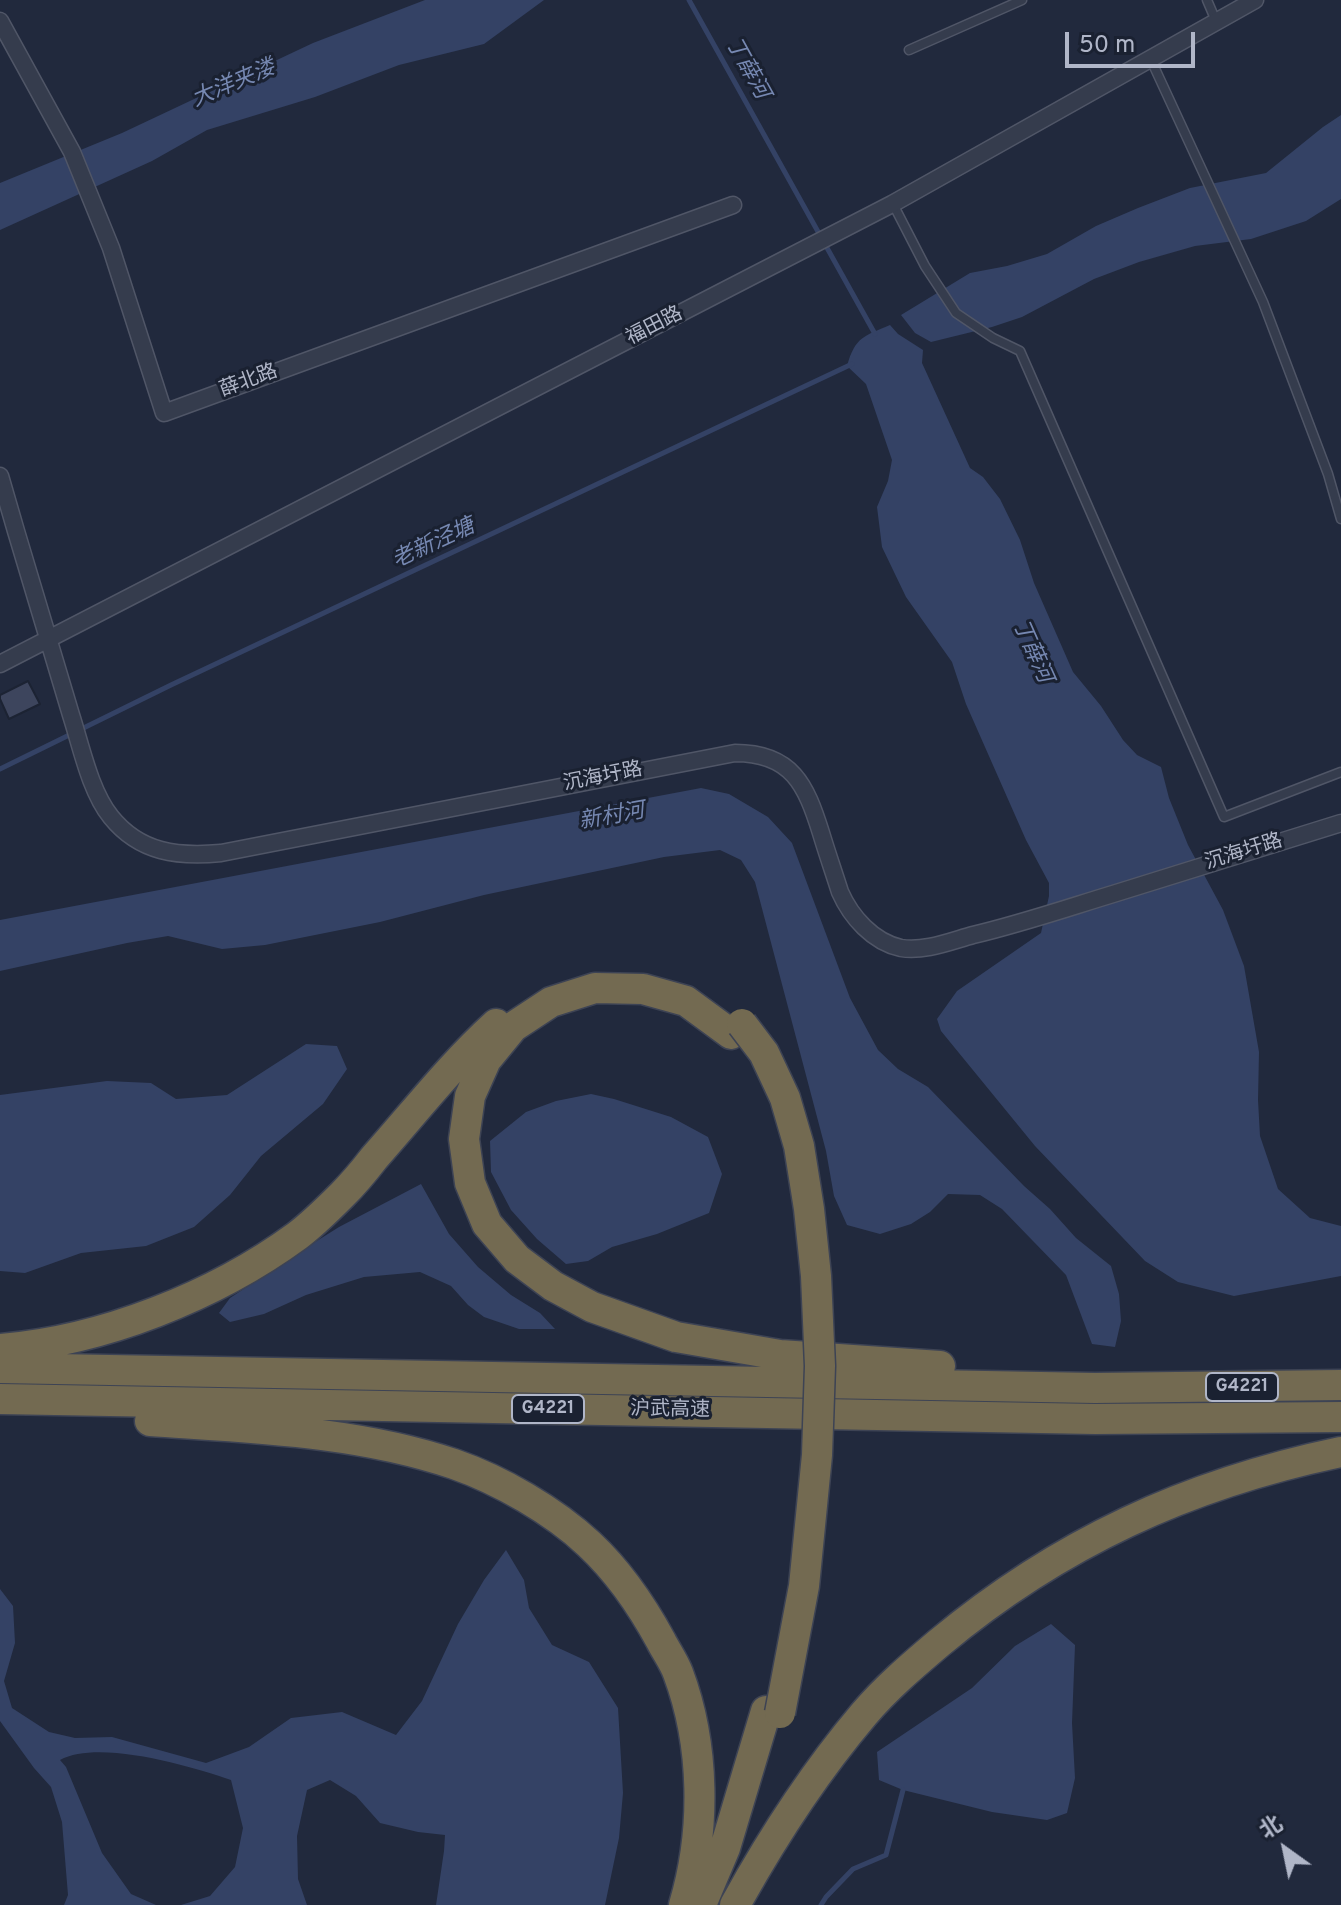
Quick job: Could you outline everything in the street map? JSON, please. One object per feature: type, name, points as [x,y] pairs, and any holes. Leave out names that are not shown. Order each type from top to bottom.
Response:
[{"type":"highway","points":[[0,1349],[77,1336],[134,1320],[247,1269],[299,1234],[343,1194],[472,1045],[503,1017],[544,989],[590,975],[642,973],[692,987],[733,1014],[737,1029],[773,1102],[786,1148],[803,1276],[806,1366],[804,1455],[791,1586],[773,1712],[737,1850],[715,1905]]},
{"type":"highway","points":[[737,1029],[686,1001],[643,989],[595,988],[551,1002],[513,1027],[486,1060],[470,1096],[464,1139],[470,1183],[487,1224],[517,1259],[553,1286],[592,1307],[676,1337],[780,1355],[1269,1386]]},
{"type":"highway","name":"沪武高速","points":[[0,1368],[1095,1388],[1341,1385]]},
{"type":"highway","name":"沪武高速","points":[[0,1399],[1095,1419],[1341,1417]]},
{"type":"highway","points":[[0,1409],[261,1429],[372,1444],[456,1465],[503,1486],[548,1512],[589,1543],[624,1583],[653,1625],[677,1672],[692,1724],[699,1777],[698,1830],[691,1882],[684,1905]]},
{"type":"highway","points":[[735,1905],[785,1819],[866,1712],[916,1663],[968,1620],[1022,1580],[1099,1535],[1137,1517],[1247,1476],[1341,1452]]},
{"type":"highway","points":[[701,1905],[725,1848],[773,1712]]},
{"type":"street","name":"福田路","points":[[0,664],[892,204],[1255,0]]},
{"type":"street","name":"薛北路","points":[[0,21],[72,152],[111,248],[164,413],[733,205]]},
{"type":"street","name":"沉海圩路","points":[[0,476],[98,794],[110,816],[125,831],[160,850],[195,855],[221,853],[735,753],[751,753],[784,766],[806,790],[847,908],[872,934],[887,943],[916,949],[1002,928],[1341,823]]},
{"type":"lane","points":[[909,50],[1022,0]]},
{"type":"lane","points":[[1207,0],[1216,21]]},
{"type":"lane","points":[[1151,60],[1263,302],[1328,474],[1341,519]]},
{"type":"lane","points":[[892,204],[925,266],[956,313],[993,338],[1020,351],[1224,817],[1341,772]]},
{"type":"water","name":"大洋夹溇","points":[[425,0],[544,0],[484,44],[399,65],[315,97],[207,130],[152,161],[0,230],[0,183],[122,133],[313,43]]},
{"type":"water","points":[[1341,115],[1341,199],[1306,221],[1251,239],[1195,246],[1139,262],[1094,279],[1022,317],[931,342],[915,333],[901,315],[970,273],[1047,254],[1096,226],[1190,188],[1266,173]]},
{"type":"water","points":[[890,325],[923,350],[922,363],[970,468],[983,477],[1000,499],[1020,540],[1034,583],[1073,672],[1101,706],[1123,740],[1137,755],[1161,767],[1169,798],[1188,845],[1223,910],[1244,966],[1259,1052],[1260,1136],[1278,1189],[1310,1218],[1341,1226],[1341,1276],[1234,1296],[1178,1282],[1145,1261],[1035,1146],[941,1031],[937,1019],[957,991],[1041,933],[1049,883],[1026,840],[966,704],[952,662],[906,597],[882,547],[877,507],[888,481],[892,460],[866,384],[847,366],[857,343]]},
{"type":"water","name":"新村河","points":[[701,788],[729,794],[768,817],[792,843],[850,998],[878,1050],[898,1069],[928,1087],[1076,1238],[1111,1266],[1119,1294],[1121,1321],[1115,1347],[1092,1344],[1066,1275],[1002,1209],[980,1195],[948,1194],[930,1212],[911,1224],[880,1234],[847,1225],[834,1196],[826,1151],[755,882],[741,860],[720,850],[664,857],[265,945],[222,949],[168,936],[0,971],[0,920]]},
{"type":"water","points":[[306,1044],[337,1046],[347,1069],[323,1104],[261,1156],[230,1195],[194,1227],[146,1246],[81,1253],[25,1273],[0,1271],[0,1095],[107,1081],[151,1083],[176,1099],[227,1095]]},
{"type":"water","points":[[591,1094],[671,1117],[708,1137],[722,1174],[709,1213],[657,1234],[612,1247],[588,1261],[566,1264],[537,1239],[511,1210],[491,1172],[490,1141],[526,1112],[556,1101]]},
{"type":"water","points":[[421,1184],[449,1234],[478,1267],[511,1295],[540,1313],[555,1329],[519,1329],[484,1317],[451,1286],[420,1272],[364,1277],[306,1295],[264,1314],[230,1322],[219,1313],[230,1298],[304,1249]]},
{"type":"water","points":[[506,1550],[524,1580],[529,1608],[552,1645],[589,1662],[618,1708],[623,1793],[619,1838],[605,1905],[436,1905],[445,1835],[380,1823],[356,1796],[330,1780],[307,1790],[297,1836],[298,1879],[307,1905],[181,1905],[210,1896],[235,1867],[243,1828],[231,1780],[145,1757],[97,1752],[60,1760],[66,1767],[102,1853],[131,1894],[156,1905],[64,1905],[68,1895],[62,1822],[51,1787],[0,1721],[0,1589],[13,1606],[15,1643],[4,1681],[12,1708],[49,1732],[75,1738],[112,1737],[206,1763],[249,1747],[291,1718],[342,1712],[396,1735],[422,1701],[458,1624]]},
{"type":"water","points":[[1051,1624],[1075,1645],[1072,1723],[1075,1778],[1067,1813],[1047,1820],[992,1812],[903,1790],[879,1780],[877,1752],[972,1688],[1015,1646]]},
{"type":"building","points":[[28,681],[40,704],[9,719],[0,695]]},
{"type":"waterway","name":"丁薛河","points":[[689,0],[875,334]]},
{"type":"waterway","name":"老新泾塘","points":[[0,769],[171,685],[852,364]]},
{"type":"waterway","points":[[821,1905],[853,1869],[886,1855],[903,1790]]}]
